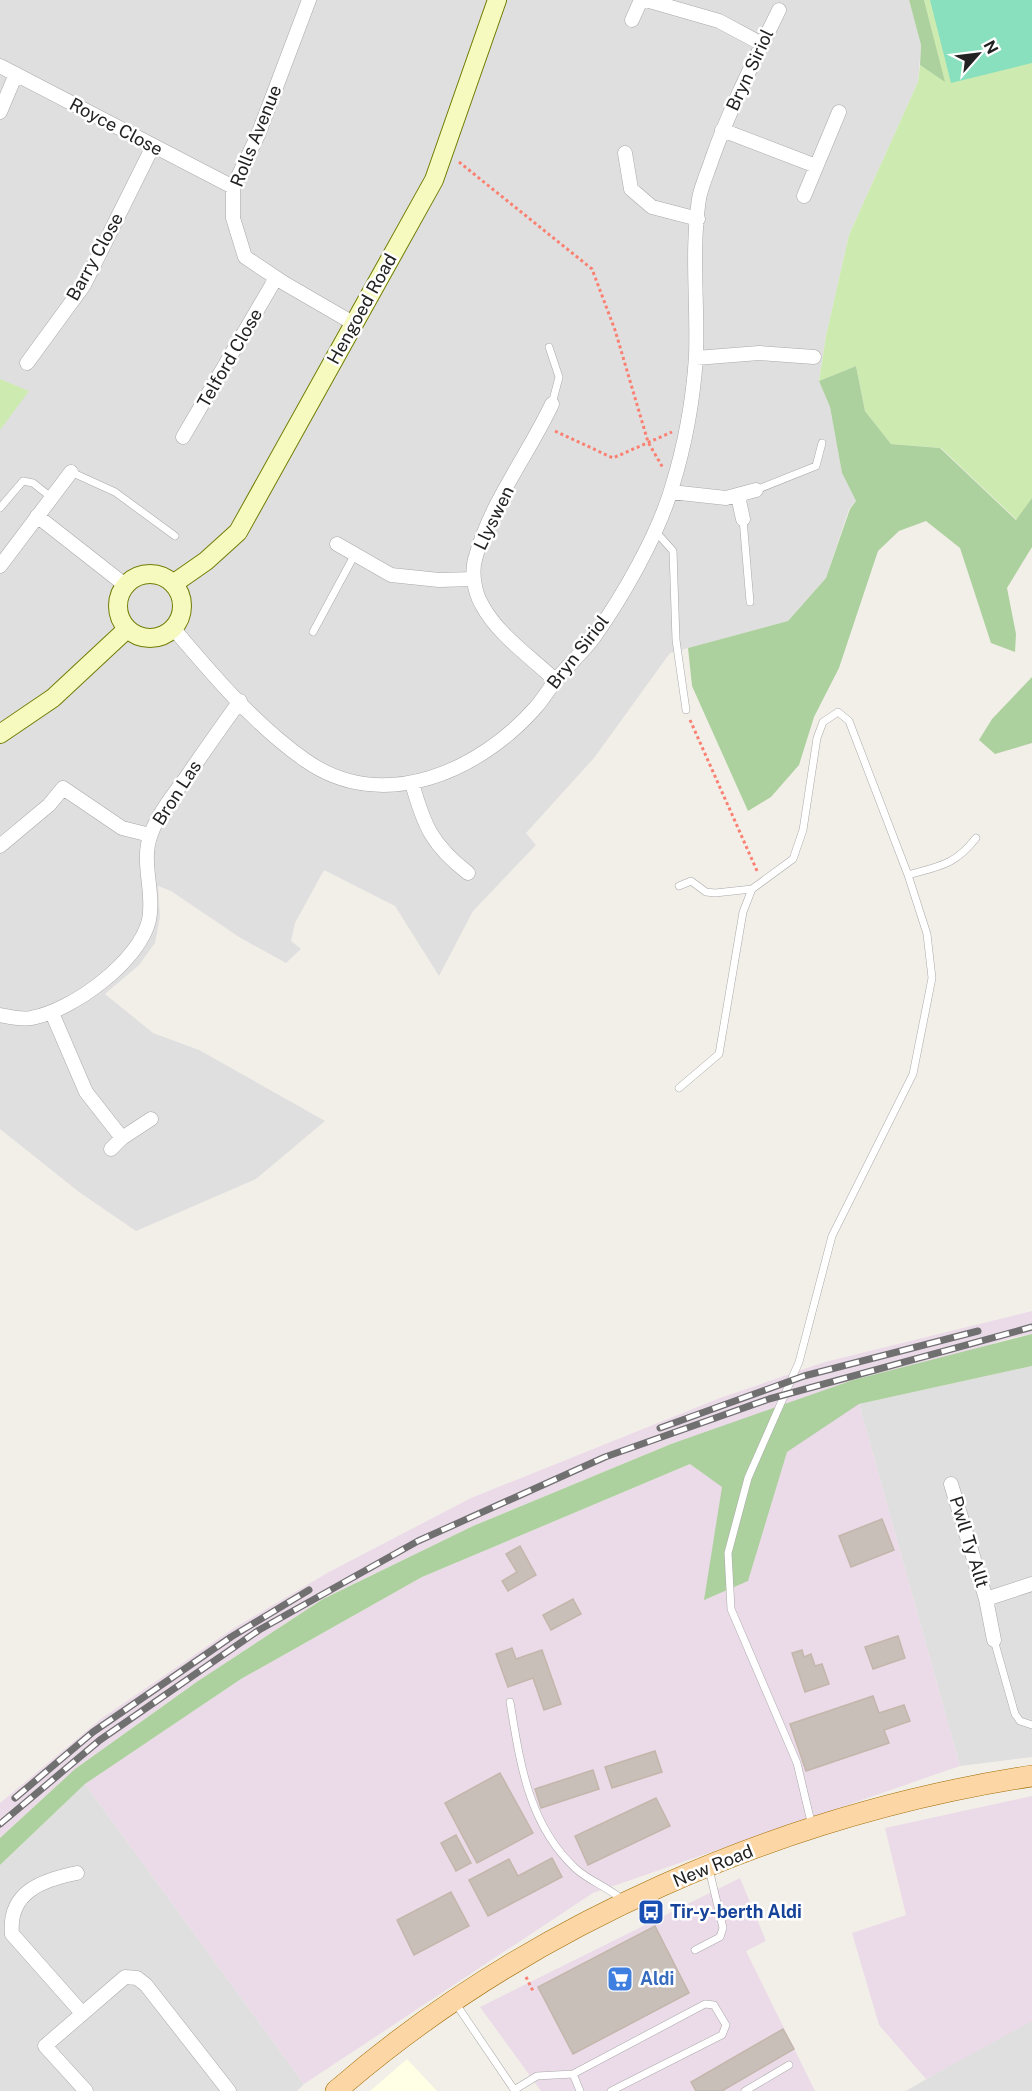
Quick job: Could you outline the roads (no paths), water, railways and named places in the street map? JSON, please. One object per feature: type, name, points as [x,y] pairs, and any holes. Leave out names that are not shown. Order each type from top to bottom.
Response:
[{"type":"main road","name":"New Road","points":[[336,2091],[369,2062],[454,2001],[544,1947],[626,1903],[708,1867],[865,1811],[977,1785],[1032,1776]]},
{"type":"street","name":"Rolls Avenue","points":[[309,0],[258,135],[233,188],[232,218],[245,257],[353,323]]},
{"type":"street","name":"Hengoed Road","points":[[173,584],[206,561],[238,532],[434,180],[498,0]]},
{"type":"street","points":[[633,20],[644,0],[719,21],[762,44]]},
{"type":"street","name":"Bryn Siriol","points":[[173,628],[206,667],[240,701],[307,762],[337,777],[379,786],[412,783],[451,772],[499,741],[536,707],[555,680],[593,638],[634,573],[672,489],[688,424],[696,358],[699,198],[722,130],[778,10]]},
{"type":"street","name":"Royce Close","points":[[0,66],[233,188]]},
{"type":"street","points":[[0,112],[16,74]]},
{"type":"street","points":[[804,196],[838,112]]},
{"type":"street","name":"Bryn Siriol","points":[[722,130],[816,166]]},
{"type":"street","name":"Barry Close","points":[[27,363],[84,285],[153,146]]},
{"type":"street","points":[[625,153],[631,189],[652,207],[698,219]]},
{"type":"street","name":"Telford Close","points":[[183,437],[276,278]]},
{"type":"street","points":[[696,358],[759,353],[814,357]]},
{"type":"street","name":"Llyswen","points":[[552,404],[490,518],[475,558],[474,579],[481,604],[498,629],[555,680]]},
{"type":"street","points":[[0,566],[71,472]]},
{"type":"street","points":[[672,489],[726,498],[756,490]]},
{"type":"street","points":[[738,496],[743,519]]},
{"type":"street","points":[[37,516],[125,585]]},
{"type":"street","points":[[337,544],[391,575],[439,580],[474,579]]},
{"type":"street","points":[[144,574],[165,577],[173,584],[179,592],[182,611],[173,628],[155,637],[145,638],[127,629],[118,612],[120,593],[125,585],[144,574]]},
{"type":"street","points":[[0,734],[53,698],[127,629]]},
{"type":"street","name":"Bron Las","points":[[0,1015],[29,1019],[52,1013],[76,1000],[139,946],[149,922],[152,902],[147,867],[150,835],[162,812],[240,701]]},
{"type":"street","points":[[412,783],[423,823],[433,840],[445,855],[468,873]]},
{"type":"street","points":[[0,846],[50,805],[63,788],[122,828],[150,835]]},
{"type":"street","points":[[52,1013],[86,1092],[122,1138]]},
{"type":"street","points":[[111,1149],[122,1138],[151,1119]]},
{"type":"street","name":"Pwll Ty Allt","points":[[951,1484],[986,1599],[994,1640]]},
{"type":"street","name":"Pwll Ty Allt","points":[[986,1599],[1032,1584]]},
{"type":"street","points":[[77,1873],[48,1879],[34,1887],[18,1902],[13,1912],[12,1934],[82,2013]]},
{"type":"street","points":[[86,2091],[45,2046],[125,1977],[137,1978],[146,1984],[229,2091]]},
{"type":"lane","points":[[549,347],[559,377],[552,404]]},
{"type":"lane","points":[[756,490],[816,466],[822,443]]},
{"type":"lane","points":[[71,472],[115,492],[175,536]]},
{"type":"lane","points":[[0,508],[23,481],[33,483],[52,498]]},
{"type":"lane","points":[[743,519],[750,602]]},
{"type":"lane","points":[[654,530],[673,551],[676,640],[686,710]]},
{"type":"lane","points":[[313,632],[355,554]]},
{"type":"lane","points":[[679,886],[691,881],[706,892],[715,893],[752,889],[792,859],[803,830],[817,738],[823,722],[838,712],[849,722],[908,875],[927,934],[932,978],[913,1074],[832,1236],[799,1362],[748,1478],[728,1553],[731,1609],[797,1763],[812,1829]]},
{"type":"lane","points":[[908,875],[941,866],[962,856],[976,838]]},
{"type":"lane","points":[[679,1088],[719,1054],[743,912],[752,889]]},
{"type":"lane","points":[[994,1640],[1015,1714],[1020,1721],[1032,1725]]},
{"type":"lane","points":[[510,1702],[522,1770],[544,1830],[575,1869],[588,1879],[612,1890],[626,1903]]},
{"type":"lane","points":[[695,1950],[720,1937],[723,1928],[708,1867]]},
{"type":"lane","points":[[454,2001],[514,2091],[537,2076],[573,2074],[705,2004],[714,2005],[726,2025],[722,2035],[611,2091]]},
{"type":"lane","points":[[745,2091],[789,2065]]},
{"type":"lane","points":[[573,2074],[580,2091]]},
{"type":"railway","points":[[0,1824],[100,1740],[259,1630],[418,1541],[605,1457],[769,1399],[1032,1327]]},
{"type":"railway","points":[[660,1428],[804,1376],[978,1331]]},
{"type":"railway","points":[[15,1798],[93,1732],[231,1637],[309,1590]]},
{"type":"place","name":"Tir-y-berth Aldi","points":[[651,1912]]},
{"type":"place","name":"Aldi","points":[[620,1979]]}]
